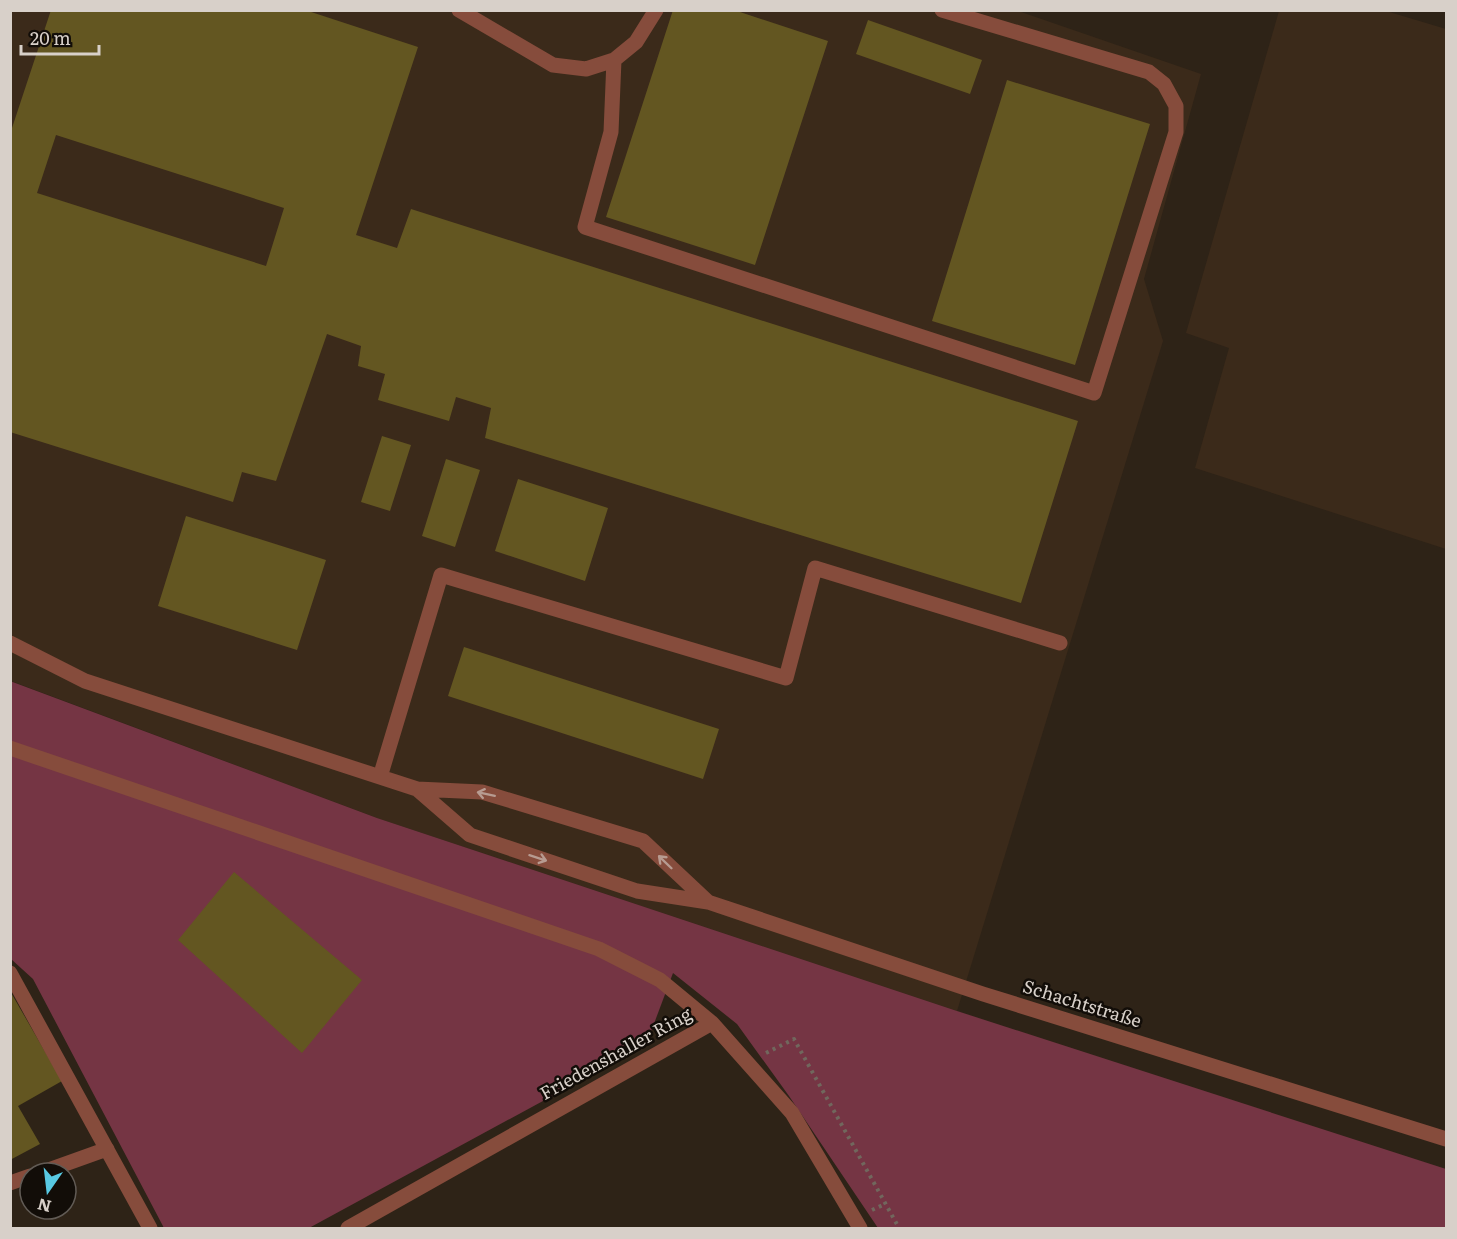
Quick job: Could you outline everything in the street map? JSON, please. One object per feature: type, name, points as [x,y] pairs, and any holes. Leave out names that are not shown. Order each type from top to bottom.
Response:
[{"type":"street","points":[[459,10],[553,66],[586,69],[614,60],[636,42],[656,10]]},
{"type":"street","points":[[614,60],[611,132],[585,227],[1094,393],[1176,132],[1176,106],[1164,84],[1149,72],[942,10]]},
{"type":"street","points":[[380,777],[441,575],[786,678],[815,568],[1060,643]]},
{"type":"street","points":[[10,643],[85,681],[417,789],[482,792],[643,841],[708,902]]},
{"type":"street","points":[[10,748],[599,949],[660,980],[712,1023]]},
{"type":"street","points":[[417,789],[470,836],[637,891],[708,902]]},
{"type":"street","name":"Schachtstraße","points":[[708,902],[983,994],[1446,1139]]},
{"type":"street","points":[[10,973],[150,1228]]},
{"type":"street","name":"Friedenshaller Ring","points":[[348,1228],[712,1023],[792,1113],[860,1228]]},
{"type":"street","points":[[74,1161],[107,1149]]},
{"type":"path","points":[[748,1063],[794,1039],[899,1228]]},
{"type":"shaded area","points":[[1015,10],[1201,74],[1144,279],[1163,341],[957,1011],[377,818],[11,681],[10,11]]},
{"type":"shaded area","points":[[1279,11],[1386,11],[1446,29],[1446,549],[1195,468],[1229,348],[1186,333]]},
{"type":"shaded area","points":[[10,681],[377,818],[957,1011],[1446,1169],[1446,1228],[878,1228],[789,1096],[737,1024],[673,973],[646,1045],[309,1228],[164,1228],[33,979],[11,959]]},
{"type":"building","points":[[51,10],[305,10],[418,47],[356,235],[397,248],[411,209],[1078,421],[1021,603],[485,438],[491,408],[456,397],[449,421],[378,400],[385,374],[358,366],[361,346],[327,334],[276,481],[242,472],[233,502],[10,432],[10,134]],"holes":[[[56,135],[284,208],[266,266],[37,193]]]},
{"type":"building","points":[[673,10],[734,10],[828,41],[755,265],[606,217]]},
{"type":"building","points":[[868,20],[982,60],[970,94],[856,54]]},
{"type":"building","points":[[1007,80],[1150,124],[1075,365],[932,321]]},
{"type":"building","points":[[382,436],[411,445],[390,511],[361,502]]},
{"type":"building","points":[[446,459],[480,470],[455,547],[422,536]]},
{"type":"building","points":[[518,479],[608,508],[585,581],[495,551]]},
{"type":"building","points":[[186,516],[326,560],[297,650],[158,606]]},
{"type":"building","points":[[464,647],[719,729],[703,779],[448,696]]},
{"type":"building","points":[[234,872],[362,980],[302,1053],[178,940]]},
{"type":"building","points":[[10,991],[62,1081],[18,1106],[40,1144],[10,1160]]}]
